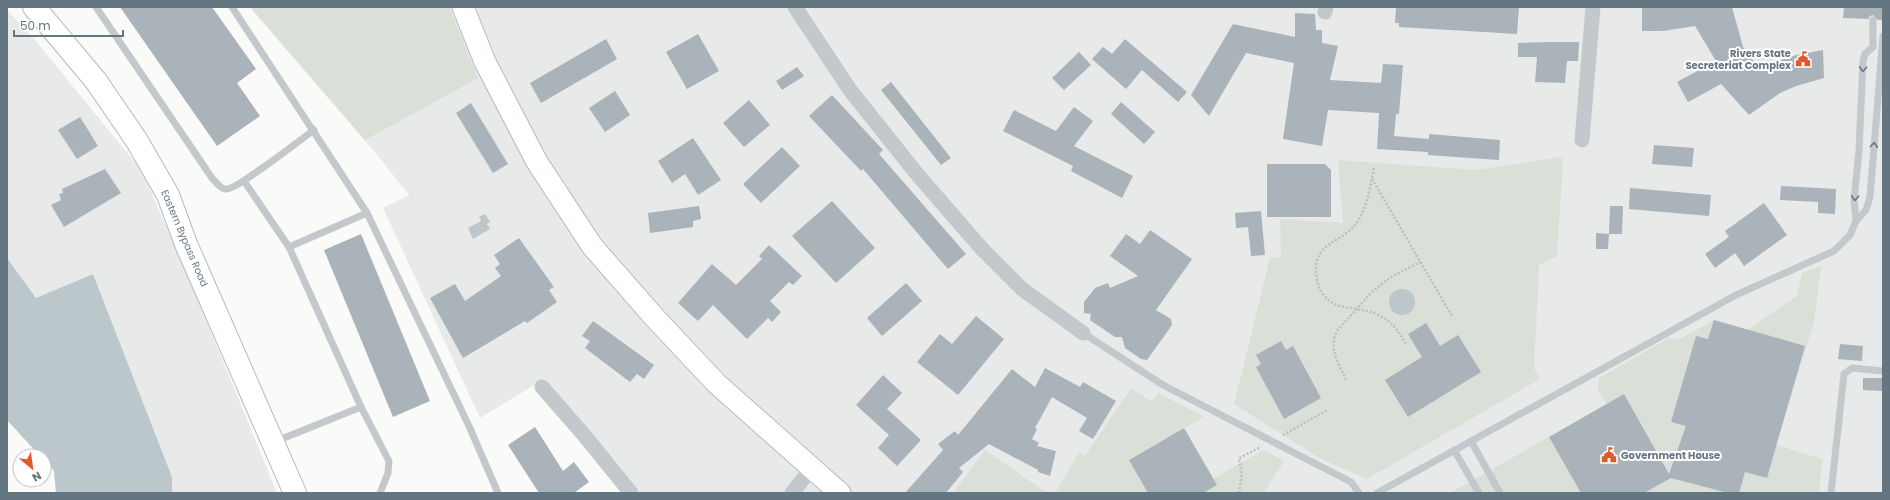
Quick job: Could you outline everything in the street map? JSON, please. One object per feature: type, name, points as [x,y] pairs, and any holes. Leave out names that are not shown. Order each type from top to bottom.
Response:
[{"type":"main road","name":"Eastern Bypass Road","points":[[34,7],[96,81],[137,141],[168,195],[186,244],[274,442],[295,493]]},
{"type":"street","points":[[463,7],[485,62],[537,162],[592,246],[655,318],[717,384],[811,469],[840,493]]},
{"type":"street","points":[[795,7],[850,90],[916,174],[982,249],[1022,289],[1082,333]]},
{"type":"street","points":[[1582,140],[1593,7]]},
{"type":"street","points":[[542,388],[584,434],[631,493]]},
{"type":"street","points":[[792,493],[811,469]]},
{"type":"lane","points":[[96,7],[212,178],[224,189],[244,181],[314,130]]},
{"type":"lane","points":[[232,7],[367,213],[469,426],[498,493]]},
{"type":"lane","points":[[1856,221],[1854,201],[1859,150],[1863,62],[1865,54],[1873,47],[1873,20]]},
{"type":"lane","points":[[1377,493],[1736,295],[1834,251],[1850,235],[1856,221],[1866,210],[1870,198],[1883,36]]},
{"type":"lane","points":[[244,181],[289,247],[361,407],[389,461],[388,473],[380,493]]},
{"type":"lane","points":[[289,247],[367,213]]},
{"type":"lane","points":[[1082,333],[1163,384],[1351,482],[1359,493]]},
{"type":"lane","points":[[1831,493],[1844,374],[1852,368],[1883,370]]},
{"type":"lane","points":[[274,442],[361,407]]},
{"type":"lane","points":[[1471,441],[1500,493]]},
{"type":"lane","points":[[1454,450],[1479,493]]},
{"type":"path","points":[[1374,168],[1364,210],[1357,223],[1323,248],[1317,259],[1315,272],[1319,289],[1330,302],[1346,308],[1375,313],[1386,319],[1397,328],[1406,344]]},
{"type":"path","points":[[1372,179],[1452,316]]},
{"type":"path","points":[[1346,380],[1332,348],[1333,338],[1356,309],[1372,292],[1386,281],[1420,262]]},
{"type":"path","points":[[1239,493],[1242,474],[1239,458],[1327,410]]},
{"type":"shaded area","points":[[250,7],[1883,7],[1883,493],[637,493],[543,380],[480,418],[383,208],[409,195],[378,156]]},
{"type":"shaded area","points":[[250,7],[321,7],[323,9],[329,7],[449,7],[478,78],[365,140]]},
{"type":"shaded area","points":[[7,10],[35,40],[142,171],[200,305],[277,493],[172,493],[172,477],[93,274],[36,298],[7,258]]},
{"type":"shaded area","points":[[1563,157],[1557,256],[1539,265],[1534,368],[1540,379],[1367,479],[1321,459],[1234,404],[1270,258],[1281,257],[1280,219],[1343,223],[1338,160],[1476,170]]},
{"type":"shaded area","points":[[485,214],[490,222],[487,224],[490,229],[473,239],[468,228],[481,221],[479,217]]},
{"type":"shaded area","points":[[7,258],[36,298],[93,274],[172,477],[172,493],[56,493],[54,471],[52,469],[52,448],[33,448],[7,420]]},
{"type":"shaded area","points":[[1821,266],[1814,322],[1776,445],[1822,459],[1819,493],[1450,493],[1607,404],[1598,390],[1599,378],[1669,338],[1678,340],[1714,320],[1747,330],[1797,296],[1802,273]]},
{"type":"shaded area","points":[[1402,289],[1411,293],[1415,302],[1411,311],[1402,315],[1393,311],[1389,302],[1393,293]]},
{"type":"shaded area","points":[[1131,388],[1152,402],[1158,393],[1204,417],[1129,459],[1148,493],[1055,493],[1079,453],[1085,456]]},
{"type":"shaded area","points":[[985,450],[1047,493],[953,493]]},
{"type":"shaded area","points":[[1263,450],[1284,461],[1264,493],[1203,493],[1217,485],[1213,479]]},
{"type":"building","points":[[120,7],[212,7],[256,69],[237,83],[260,116],[217,146]]},
{"type":"building","points":[[1396,7],[1519,7],[1517,34],[1399,27],[1399,23],[1395,23]]},
{"type":"building","name":"Rivers State Secreteriat Complex","points":[[1642,7],[1732,7],[1743,47],[1761,71],[1776,62],[1792,56],[1823,50],[1824,78],[1796,86],[1780,93],[1749,115],[1721,84],[1688,102],[1677,82],[1716,61],[1695,26],[1663,31],[1642,31]]},
{"type":"building","points":[[1844,7],[1883,7],[1883,20],[1878,20],[1873,15],[1868,19],[1843,18]]},
{"type":"building","points":[[1295,13],[1315,14],[1316,30],[1322,30],[1322,43],[1338,46],[1330,80],[1381,83],[1383,64],[1403,65],[1399,114],[1396,114],[1394,136],[1429,139],[1429,134],[1500,140],[1499,160],[1428,155],[1428,152],[1377,149],[1379,113],[1328,110],[1322,146],[1283,139],[1294,63],[1246,53],[1209,116],[1191,95],[1233,24],[1295,37]]},
{"type":"building","points":[[698,34],[719,71],[687,89],[666,52]]},
{"type":"building","points":[[606,39],[617,59],[541,103],[530,83]]},
{"type":"building","points":[[1125,39],[1187,92],[1178,102],[1142,70],[1126,89],[1092,59],[1103,47],[1112,54]]},
{"type":"building","points":[[1579,42],[1578,61],[1567,61],[1565,83],[1535,82],[1537,57],[1518,57],[1518,43]]},
{"type":"building","points":[[1079,52],[1091,65],[1064,90],[1052,78]]},
{"type":"building","points":[[797,67],[804,76],[782,90],[776,81]]},
{"type":"building","points":[[891,82],[951,158],[941,165],[881,90]]},
{"type":"building","points":[[615,91],[630,115],[605,132],[589,108]]},
{"type":"building","points":[[832,95],[883,150],[879,154],[966,254],[948,269],[863,169],[861,171],[809,116]]},
{"type":"building","points":[[749,100],[770,125],[744,147],[723,123]]},
{"type":"building","points":[[1121,102],[1155,132],[1144,144],[1111,114]]},
{"type":"building","points":[[471,103],[508,164],[493,173],[456,113]]},
{"type":"building","points":[[1074,107],[1093,121],[1074,146],[1133,176],[1122,198],[1071,171],[1073,166],[1003,131],[1014,110],[1056,131]]},
{"type":"building","points":[[80,117],[98,146],[77,159],[58,130]]},
{"type":"building","points":[[693,138],[721,180],[698,195],[685,174],[672,183],[658,161]]},
{"type":"building","points":[[1654,145],[1694,148],[1692,167],[1652,164]]},
{"type":"building","points":[[782,147],[800,166],[761,203],[743,184]]},
{"type":"building","points":[[1267,164],[1325,164],[1331,170],[1331,217],[1267,217]]},
{"type":"building","points":[[105,169],[121,193],[64,227],[51,205],[61,200],[59,194],[63,193],[62,189]]},
{"type":"building","points":[[1781,186],[1836,189],[1835,214],[1818,213],[1818,202],[1780,200]]},
{"type":"building","points":[[1630,188],[1711,195],[1709,216],[1629,209]]},
{"type":"building","points":[[832,201],[875,248],[836,283],[792,236]]},
{"type":"building","points":[[1764,203],[1787,235],[1744,266],[1735,253],[1715,268],[1705,254],[1729,237],[1725,231]]},
{"type":"building","points":[[699,206],[701,219],[693,221],[693,227],[650,233],[648,213]]},
{"type":"building","points":[[1610,206],[1623,206],[1622,234],[1609,234]]},
{"type":"building","points":[[1261,211],[1265,255],[1251,256],[1248,227],[1236,228],[1235,213]]},
{"type":"building","points":[[1150,230],[1192,259],[1156,310],[1171,319],[1172,325],[1147,360],[1141,359],[1125,348],[1122,337],[1115,337],[1090,320],[1091,314],[1084,313],[1084,302],[1095,288],[1108,283],[1110,288],[1138,276],[1110,256],[1126,234],[1140,244]]},
{"type":"building","points":[[1596,233],[1609,234],[1608,249],[1596,249]]},
{"type":"building","points":[[361,234],[430,401],[393,417],[324,250]]},
{"type":"building","points":[[519,238],[554,287],[549,290],[557,302],[527,323],[525,321],[463,358],[430,298],[455,284],[465,301],[501,276],[495,268],[500,264],[494,255]]},
{"type":"building","points":[[769,245],[802,276],[793,285],[789,282],[770,301],[781,312],[772,322],[768,318],[747,339],[713,305],[698,321],[678,303],[712,264],[736,285],[762,259],[759,256]]},
{"type":"building","points":[[906,283],[922,301],[882,336],[867,318]]},
{"type":"building","points":[[976,316],[1004,339],[958,395],[917,362],[940,334],[952,344]]},
{"type":"building","points":[[1714,320],[1805,346],[1767,478],[1745,472],[1739,493],[1728,493],[1671,478],[1644,493],[1581,493],[1549,437],[1624,394],[1669,474],[1686,426],[1671,422],[1696,336],[1708,339]]},
{"type":"building","points":[[593,321],[654,365],[644,379],[637,374],[630,382],[585,348],[590,341],[582,336]]},
{"type":"building","points":[[1426,323],[1440,346],[1458,335],[1481,372],[1408,417],[1385,380],[1422,357],[1408,334]]},
{"type":"building","points":[[1281,341],[1286,350],[1293,346],[1321,398],[1284,419],[1256,367],[1261,364],[1256,355]]},
{"type":"building","points":[[1840,344],[1863,346],[1862,361],[1838,359]]},
{"type":"building","points":[[1045,368],[1080,387],[1083,382],[1116,401],[1093,439],[1079,431],[1087,418],[1052,397],[1035,428],[1037,429],[1032,439],[1039,443],[1037,446],[1056,451],[1050,476],[1038,472],[1038,470],[989,444],[959,468],[963,472],[946,493],[905,493],[943,450],[938,444],[955,431],[958,435],[1012,369],[1035,387]]},
{"type":"building","points":[[883,375],[902,393],[887,409],[921,440],[897,466],[878,448],[889,435],[856,405]]},
{"type":"building","points":[[1863,378],[1883,378],[1883,391],[1863,390]]},
{"type":"building","points":[[535,427],[563,471],[574,462],[589,482],[574,493],[539,493],[508,445]]},
{"type":"building","points":[[1184,428],[1217,485],[1203,493],[1148,493],[1129,460]]},
{"type":"place","name":"Rivers State Secreteriat Complex","points":[[1803,59]]},
{"type":"place","name":"Government House","points":[[1609,455]]}]
